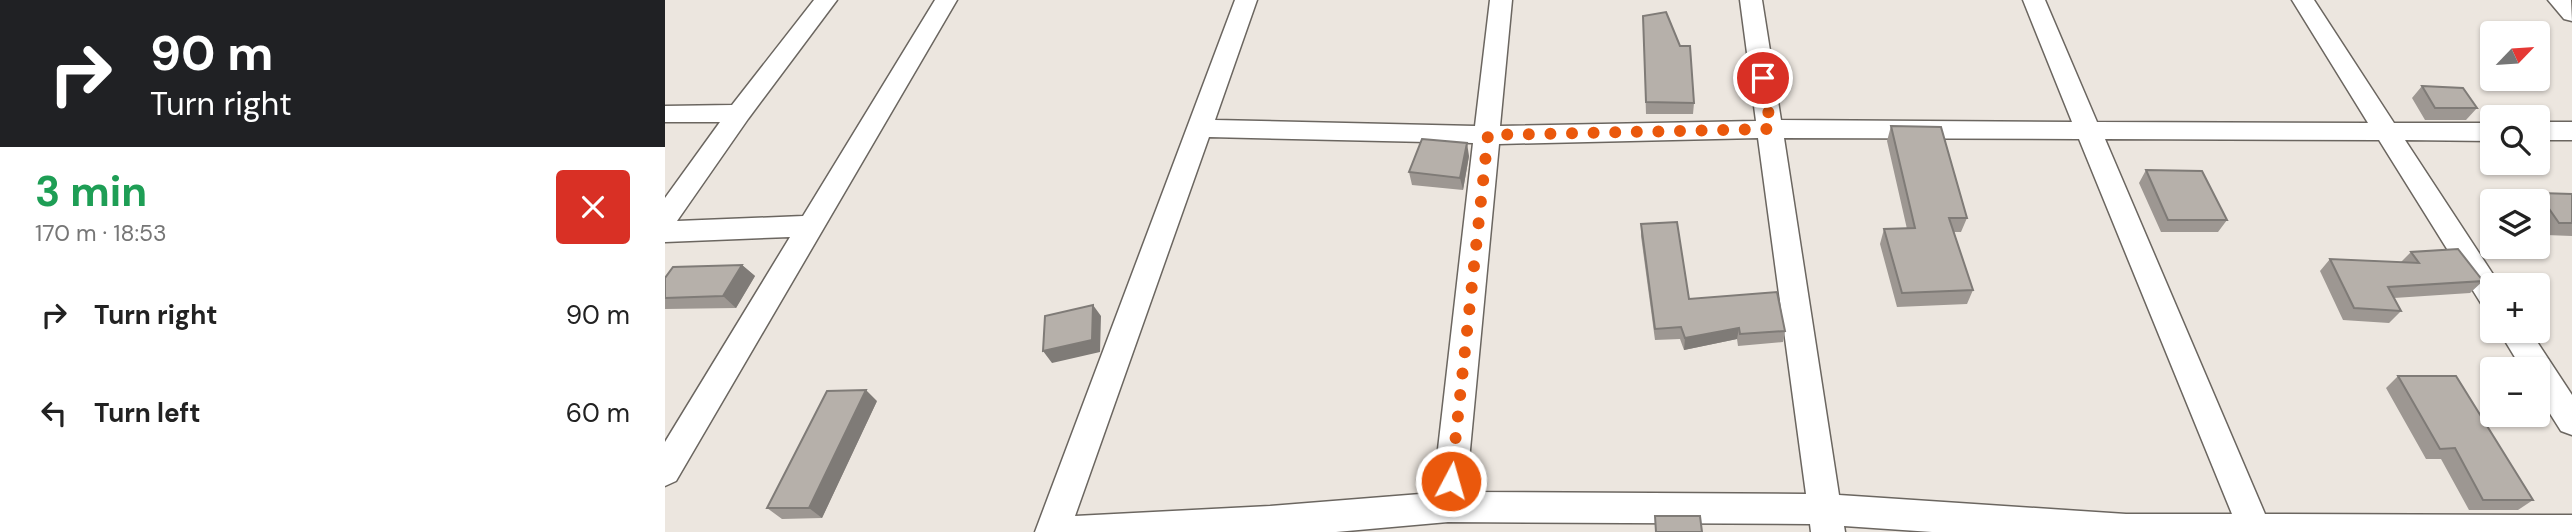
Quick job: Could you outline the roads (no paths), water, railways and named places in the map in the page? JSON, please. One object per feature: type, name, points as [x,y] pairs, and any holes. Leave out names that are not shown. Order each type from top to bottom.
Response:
[{"type":"street","points":[[665,218],[739,113],[826,0]]},
{"type":"street","points":[[665,471],[946,0]]},
{"type":"street","points":[[1052,532],[1246,0]]},
{"type":"street","points":[[1448,507],[1501,0]]},
{"type":"street","points":[[1751,0],[1826,520]]},
{"type":"street","points":[[2034,0],[2255,530]]},
{"type":"street","points":[[2303,0],[2480,278]]},
{"type":"street","points":[[2559,0],[2572,14]]},
{"type":"street","points":[[665,114],[739,113]]},
{"type":"street","points":[[1198,128],[1488,135],[1771,129],[2387,134],[2480,132]]},
{"type":"street","points":[[2550,131],[2572,131]]},
{"type":"street","points":[[665,232],[812,226]]},
{"type":"street","points":[[2522,343],[2572,421]]},
{"type":"street","points":[[1065,532],[1270,522],[1448,507],[2126,530],[2572,531]]}]
